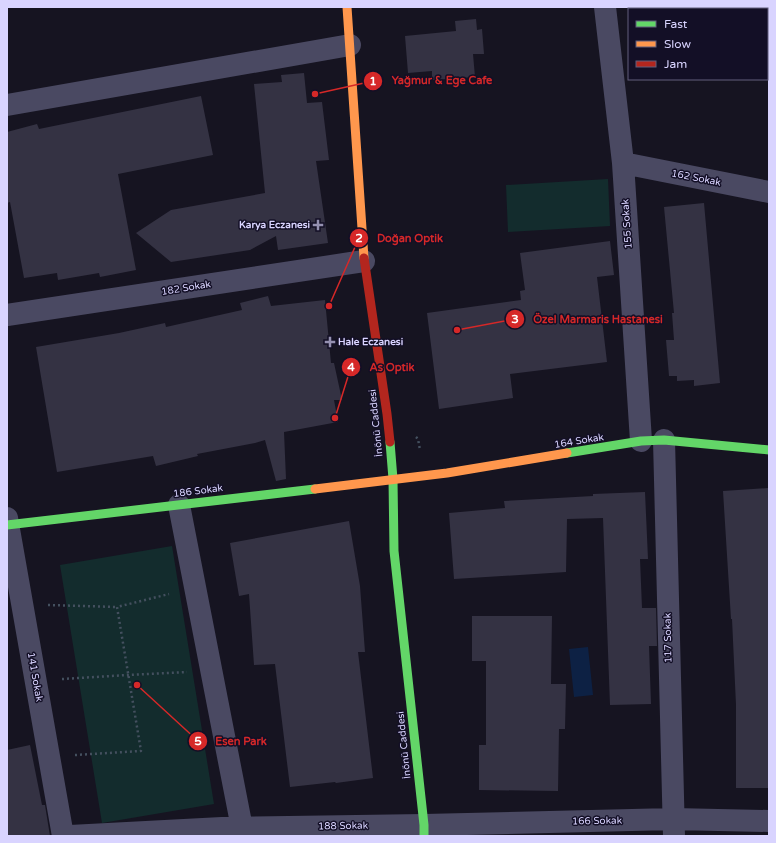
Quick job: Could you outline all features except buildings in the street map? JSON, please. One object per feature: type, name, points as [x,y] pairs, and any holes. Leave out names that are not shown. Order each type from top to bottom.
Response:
[{"type":"street","name":"İnönü Caddesi","points":[[347,7],[364,261],[387,414],[392,479],[394,551],[424,830]]},
{"type":"street","name":"155 Sokak","points":[[605,7],[623,163],[641,442]]},
{"type":"street","points":[[7,105],[350,44]]},
{"type":"street","name":"162 Sokak","points":[[623,163],[769,192]]},
{"type":"street","name":"182 Sokak","points":[[7,315],[364,261]]},
{"type":"street","name":"164 Sokak","points":[[392,479],[447,473],[641,442],[664,440],[769,450]]},
{"type":"street","name":"117 Sokak","points":[[664,440],[674,828]]},
{"type":"street","name":"186 Sokak","points":[[8,523],[180,505],[392,479]]},
{"type":"street","points":[[180,505],[242,828]]},
{"type":"street","name":"141 Sokak","points":[[8,523],[62,836]]},
{"type":"street","name":"166 Sokak","points":[[424,830],[674,828],[769,821]]},
{"type":"street","name":"188 Sokak","points":[[70,836],[222,828],[424,830]]},
{"type":"path","points":[[23,609],[51,605],[117,607],[196,587]]},
{"type":"path","points":[[49,756],[141,751],[117,607]]},
{"type":"path","points":[[35,680],[212,671]]},
{"type":"green space","points":[[608,179],[610,226],[508,232],[506,185]]},
{"type":"green space","points":[[172,546],[214,804],[102,823],[60,565]]},
{"type":"water","points":[[588,647],[593,695],[574,697],[569,649]]},
{"type":"traffic: fast","points":[[567,453],[641,441],[664,440],[769,450]]},
{"type":"traffic: fast","points":[[390,442],[393,479],[394,551],[424,836]]},
{"type":"traffic: fast","points":[[7,525],[315,489]]},
{"type":"traffic: slow","points":[[347,7],[364,258]]},
{"type":"traffic: slow","points":[[315,489],[447,473],[567,453]]},
{"type":"traffic: jam","points":[[364,258],[390,442]]},
{"type":"place","name":"Yağmur & Ege Cafe","points":[[315,94]]},
{"type":"place","name":"Karya Eczanesi","points":[[318,225]]},
{"type":"place","name":"Doğan Optik","points":[[329,306]]},
{"type":"place","name":"Özel Marmaris Hastanesi","points":[[457,330]]},
{"type":"place","name":"Hale Eczanesi","points":[[330,342]]},
{"type":"place","name":"As Optik","points":[[335,418]]},
{"type":"place","name":"Esen Park","points":[[137,685]]}]
